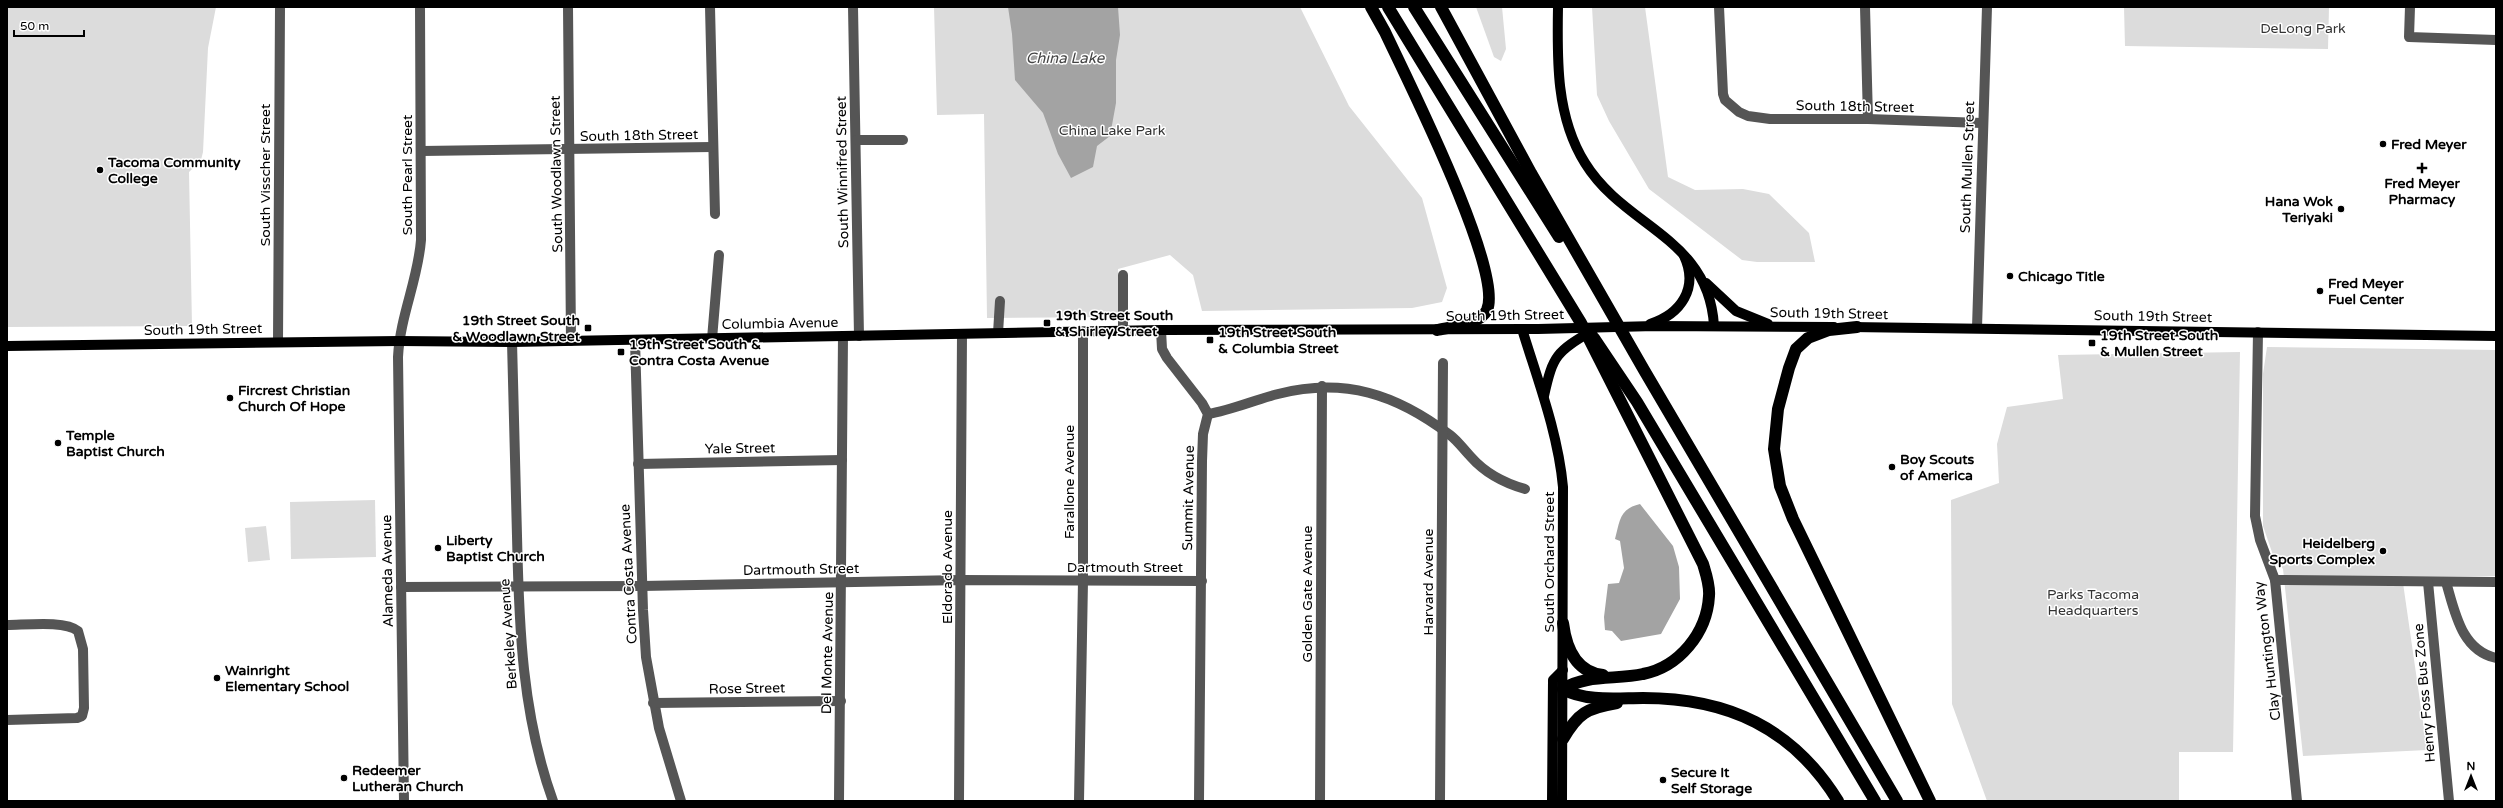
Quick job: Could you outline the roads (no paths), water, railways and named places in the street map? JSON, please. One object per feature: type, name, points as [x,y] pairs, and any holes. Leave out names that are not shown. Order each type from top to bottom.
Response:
[{"type":"highway","points":[[1371,7],[1385,32],[1466,208],[1482,262],[1488,297],[1486,311],[1481,317],[1468,323],[1437,330]]},
{"type":"highway","points":[[1388,7],[1562,291],[1637,402],[1875,801]]},
{"type":"highway","points":[[1414,7],[1644,370]]},
{"type":"highway","points":[[1441,7],[1535,180],[1644,370],[1897,801]]},
{"type":"highway","points":[[1562,291],[1698,550],[1708,584],[1708,606],[1701,628],[1685,650],[1670,663],[1654,671],[1579,681],[1563,689]]},
{"type":"highway","points":[[1857,327],[1829,330],[1814,334],[1796,349],[1778,409],[1774,449],[1780,486],[1793,519],[1930,801]]},
{"type":"highway","points":[[1563,623],[1569,649],[1578,663],[1592,673],[1616,677]]},
{"type":"highway","points":[[1563,689],[1581,696],[1649,698],[1708,704],[1756,721],[1798,752],[1819,774],[1838,801]]},
{"type":"highway","points":[[1563,739],[1577,717],[1592,708],[1674,693],[1698,694],[1725,700],[1754,711],[1778,726],[1802,746],[1824,771],[1842,801]]},
{"type":"main road","points":[[1558,7],[1562,95],[1569,129],[1578,151],[1595,177],[1606,189],[1683,253],[1703,280],[1736,311],[1774,326]]},
{"type":"main road","points":[[1654,324],[1673,312],[1683,303],[1689,280],[1688,267],[1683,253]]},
{"type":"main road","points":[[1703,280],[1713,308],[1714,326]]},
{"type":"main road","name":"South 19th Street","points":[[1161,330],[1522,329],[1597,328],[1643,326],[1654,324],[2496,336]]},
{"type":"main road","points":[[1544,396],[1552,363],[1565,347],[1597,328]]},
{"type":"main road","name":"South Orchard Street","points":[[1522,329],[1544,396],[1558,453],[1563,487],[1562,801]]},
{"type":"main road","name":"Columbia Avenue","points":[[399,341],[635,341],[1161,330]]},
{"type":"main road","name":"South 19th Street","points":[[7,346],[399,341]]},
{"type":"main road","points":[[1552,801],[1553,680],[1563,670]]},
{"type":"street","name":"South Pearl Street","points":[[399,341],[420,254],[422,151],[420,7]]},
{"type":"street","name":"South Woodlawn Street","points":[[568,7],[571,341]]},
{"type":"street","points":[[710,7],[712,148],[715,214]]},
{"type":"street","name":"South Winnifred Street","points":[[854,7],[859,336]]},
{"type":"street","name":"South 18th Street","points":[[1719,7],[1722,85],[1725,100],[1730,106],[1748,116],[1770,119],[1868,119],[1982,123]]},
{"type":"street","points":[[1865,7],[1868,119]]},
{"type":"street","name":"South Mullen Street","points":[[1977,328],[1982,123],[1987,7]]},
{"type":"street","points":[[2410,7],[2409,38],[2496,40]]},
{"type":"street","name":"South Visscher Street","points":[[278,342],[280,8]]},
{"type":"street","points":[[856,140],[903,140]]},
{"type":"street","name":"South 18th Street","points":[[422,151],[712,148]]},
{"type":"street","points":[[712,339],[719,255]]},
{"type":"street","points":[[1123,275],[1123,331]]},
{"type":"street","points":[[998,333],[1000,301]]},
{"type":"street","points":[[1161,330],[1162,348],[1167,358],[1202,403],[1208,414],[1226,411],[1278,394],[1322,386],[1355,388],[1406,406],[1443,431],[1485,470],[1504,482],[1525,490]]},
{"type":"street","name":"Farallone Avenue","points":[[1079,801],[1083,581],[1083,332]]},
{"type":"street","name":"Clay Huntington Way","points":[[2258,332],[2255,506],[2260,540],[2275,580],[2297,801]]},
{"type":"street","name":"Eldorado Avenue","points":[[959,801],[962,334]]},
{"type":"street","name":"Del Monte Avenue","points":[[839,801],[843,336]]},
{"type":"street","name":"Alameda Avenue","points":[[399,341],[404,801]]},
{"type":"street","name":"Contra Costa Avenue","points":[[635,341],[645,649],[653,704],[665,752],[681,801]]},
{"type":"street","name":"Berkeley Avenue","points":[[512,342],[520,641],[526,694],[536,747],[553,801]]},
{"type":"street","name":"Harvard Avenue","points":[[1440,801],[1443,431],[1442,363]]},
{"type":"street","name":"Golden Gate Avenue","points":[[1320,801],[1322,386]]},
{"type":"street","name":"Summit Avenue","points":[[1199,801],[1202,461],[1203,434],[1208,414]]},
{"type":"street","name":"Yale Street","points":[[638,464],[842,460]]},
{"type":"street","name":"Dartmouth Street","points":[[401,587],[642,586],[961,580],[1202,581]]},
{"type":"street","points":[[2275,580],[2496,582]]},
{"type":"street","name":"Henry Foss Bus Zone","points":[[2428,582],[2448,801]]},
{"type":"street","points":[[2446,582],[2459,626],[2465,636],[2478,652],[2496,658]]},
{"type":"street","points":[[7,625],[65,625],[78,631],[82,637],[83,649],[84,708],[82,716],[77,718],[7,720]]},
{"type":"street","name":"Rose Street","points":[[653,704],[841,701]]},
{"type":"water","name":"China Lake","points":[[1008,7],[1118,7],[1120,35],[1116,60],[1116,103],[1110,136],[1097,146],[1093,167],[1071,178],[1058,154],[1043,113],[1015,80],[1012,34]]},
{"type":"water","points":[[1640,504],[1673,546],[1679,567],[1680,599],[1661,634],[1621,641],[1612,631],[1605,630],[1604,617],[1608,584],[1619,583],[1624,568],[1620,541],[1615,539],[1620,521],[1628,509]]},
{"type":"place","name":"Fred Meyer","points":[[2383,144]]},
{"type":"place","name":"Fred Meyer Pharmacy","points":[[2422,168]]},
{"type":"place","name":"Tacoma Community College","points":[[100,170]]},
{"type":"place","name":"Hana Wok Teriyaki","points":[[2341,209]]},
{"type":"place","name":"Chicago Title","points":[[2010,276]]},
{"type":"place","name":"Fred Meyer Fuel Center","points":[[2320,291]]},
{"type":"place","name":"19th Street South & Shirley Street","points":[[1047,323]]},
{"type":"place","name":"19th Street South & Woodlawn Street","points":[[588,328]]},
{"type":"place","name":"19th Street South & Columbia Street","points":[[1210,340]]},
{"type":"place","name":"19th Street South & Mullen Street","points":[[2092,343]]},
{"type":"place","name":"19th Street South & Contra Costa Avenue","points":[[621,352]]},
{"type":"place","name":"Fircrest Christian Church Of Hope","points":[[230,398]]},
{"type":"place","name":"Temple Baptist Church","points":[[58,443]]},
{"type":"place","name":"Boy Scouts of America","points":[[1892,467]]},
{"type":"place","name":"Liberty Baptist Church","points":[[438,548]]},
{"type":"place","name":"Heidelberg Sports Complex","points":[[2383,551]]},
{"type":"place","name":"Wainright Elementary School","points":[[217,678]]},
{"type":"place","name":"Redeemer Lutheran Church","points":[[344,778]]},
{"type":"place","name":"Secure It Self Storage","points":[[1663,780]]},
{"type":"park label","name":"DeLong Park","points":[[2303,28]]},
{"type":"park label","name":"China Lake Park","points":[[1112,130]]},
{"type":"park label","name":"Parks Tacoma Headquarters","points":[[2093,602]]}]
